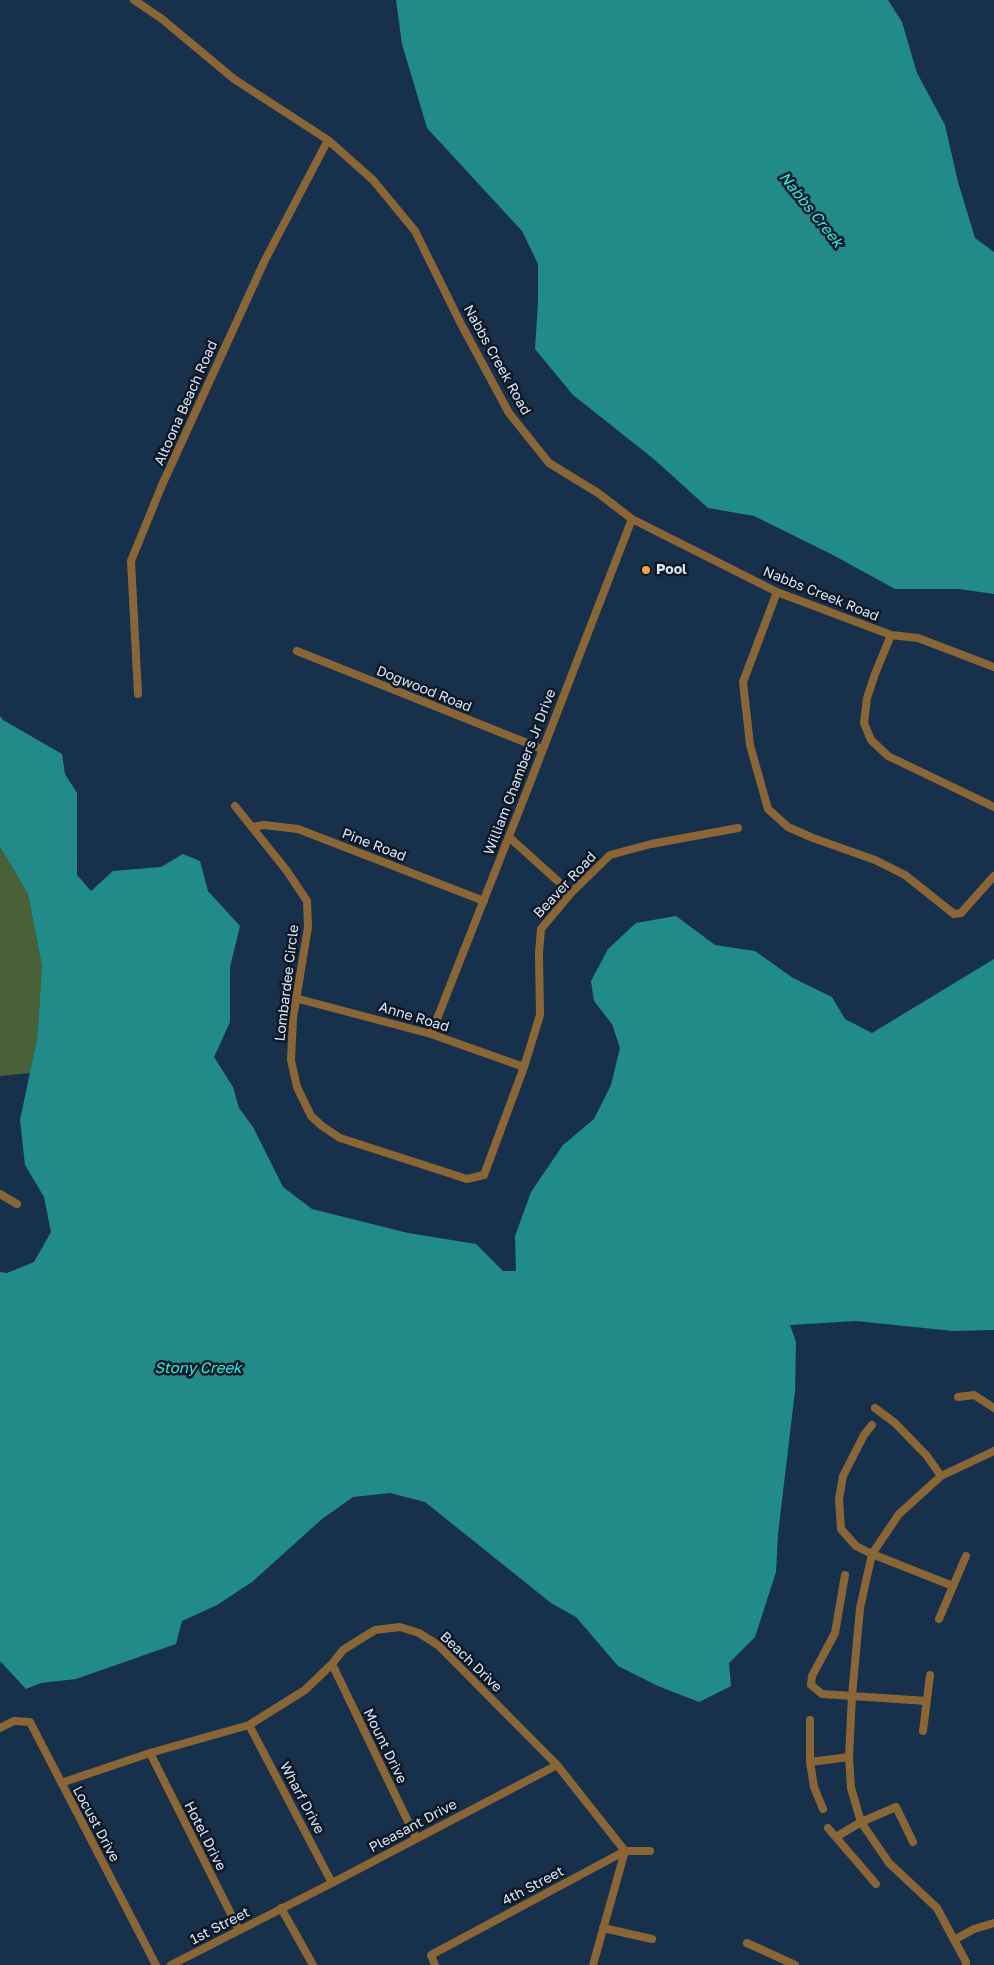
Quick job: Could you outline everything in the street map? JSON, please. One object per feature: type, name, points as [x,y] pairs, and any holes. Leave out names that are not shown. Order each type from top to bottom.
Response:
[{"type":"street","name":"Nabbs Creek Road","points":[[134,0],[162,19],[234,80],[328,140],[373,180],[415,231],[461,324],[509,413],[549,463],[598,493],[632,519],[777,592],[891,635],[918,638],[994,667]]},
{"type":"street","name":"Altoona Beach Road","points":[[138,694],[131,561],[162,486],[265,260],[328,140]]},
{"type":"street","name":"William Chambers Jr Drive","points":[[431,1034],[632,519]]},
{"type":"street","points":[[777,592],[743,682],[750,745],[768,809],[788,827],[875,860],[905,875],[954,914],[961,913],[994,876]]},
{"type":"street","points":[[891,635],[874,674],[867,698],[864,723],[871,740],[888,756],[994,807]]},
{"type":"street","name":"Dogwood Road","points":[[297,651],[542,749]]},
{"type":"street","name":"Lombardee Circle","points":[[235,806],[287,871],[307,900],[308,927],[295,998],[292,1052],[297,1087],[311,1116],[340,1138],[467,1179],[484,1175]]},
{"type":"street","name":"Pine Road","points":[[253,827],[264,824],[298,829],[484,901]]},
{"type":"street","name":"Beaver Road","points":[[484,1175],[524,1067],[540,1015],[539,953],[541,929],[571,893],[610,855],[652,844],[738,828]]},
{"type":"street","points":[[509,836],[571,893]]},
{"type":"street","name":"Anne Road","points":[[295,998],[431,1034],[524,1067]]},
{"type":"street","points":[[0,1194],[17,1204]]},
{"type":"street","points":[[958,1397],[974,1395],[994,1408]]},
{"type":"street","points":[[874,1408],[895,1423],[927,1456],[941,1476]]},
{"type":"street","points":[[872,1425],[864,1436],[844,1476],[839,1499],[841,1529],[856,1546],[953,1586]]},
{"type":"street","points":[[966,1965],[937,1908],[889,1863],[861,1822],[851,1788],[849,1757],[852,1696],[860,1608],[872,1554],[900,1514],[941,1476],[994,1451]]},
{"type":"street","points":[[940,1619],[966,1556]]},
{"type":"street","points":[[845,1575],[835,1633],[812,1676],[811,1685],[822,1694],[927,1701]]},
{"type":"street","name":"Beach Drive","points":[[61,1783],[150,1753],[249,1725],[305,1690],[332,1664],[343,1650],[375,1630],[400,1627],[419,1633],[438,1645],[557,1764],[625,1851]]},
{"type":"street","name":"Mount Drive","points":[[332,1664],[416,1838]]},
{"type":"street","points":[[923,1731],[930,1675]]},
{"type":"street","points":[[810,1720],[810,1762],[814,1787],[823,1809]]},
{"type":"street","name":"Locust Drive","points":[[0,1728],[14,1721],[30,1722],[156,1965]]},
{"type":"street","name":"Wharf Drive","points":[[249,1725],[332,1883]]},
{"type":"street","name":"Hotel Drive","points":[[150,1753],[239,1930]]},
{"type":"street","points":[[810,1762],[849,1757]]},
{"type":"street","name":"Pleasant Drive","points":[[281,1908],[557,1764]]},
{"type":"street","points":[[836,1837],[861,1822],[896,1807],[913,1842]]},
{"type":"street","points":[[828,1828],[876,1884]]},
{"type":"street","points":[[593,1965],[625,1851]]},
{"type":"street","name":"4th Street","points":[[435,1965],[431,1955],[625,1851],[650,1851]]},
{"type":"street","points":[[281,1908],[313,1965]]},
{"type":"street","name":"1st Street","points":[[171,1965],[281,1908]]},
{"type":"street","points":[[954,1940],[994,1923]]},
{"type":"street","points":[[603,1928],[652,1939]]},
{"type":"street","points":[[747,1944],[795,1965]]},
{"type":"shaded area","points":[[0,847],[28,894],[42,967],[37,1039],[30,1073],[0,1076]]},
{"type":"water","name":"Nabbs Creek","points":[[396,0],[888,0],[902,22],[917,73],[945,125],[958,182],[975,238],[994,252],[994,594],[959,589],[895,589],[833,555],[754,516],[708,508],[655,460],[573,395],[535,349],[538,264],[522,231],[427,128],[402,44]]},
{"type":"water","name":"Stony Creek","points":[[0,716],[3,720],[62,754],[65,774],[77,793],[77,875],[91,891],[113,871],[161,867],[183,854],[200,861],[208,891],[240,926],[230,967],[230,1022],[214,1057],[233,1087],[239,1108],[253,1127],[283,1187],[312,1209],[408,1233],[476,1244],[503,1271],[516,1271],[515,1236],[531,1192],[563,1145],[594,1119],[611,1085],[620,1048],[612,1024],[594,1001],[591,981],[608,949],[636,923],[676,916],[715,945],[755,951],[793,978],[832,997],[845,1019],[872,1033],[994,959],[994,1330],[953,1331],[856,1321],[790,1325],[796,1342],[795,1391],[778,1534],[776,1572],[755,1637],[729,1663],[731,1686],[699,1702],[658,1686],[618,1666],[576,1617],[551,1603],[425,1502],[390,1493],[353,1497],[322,1519],[252,1582],[217,1605],[182,1621],[176,1644],[76,1679],[41,1683],[26,1689],[0,1661],[0,1272],[7,1273],[34,1262],[51,1232],[44,1197],[25,1165],[20,1120],[37,1039],[42,967],[28,894],[0,847]]},
{"type":"place","name":"Pool","points":[[646,570]]}]
